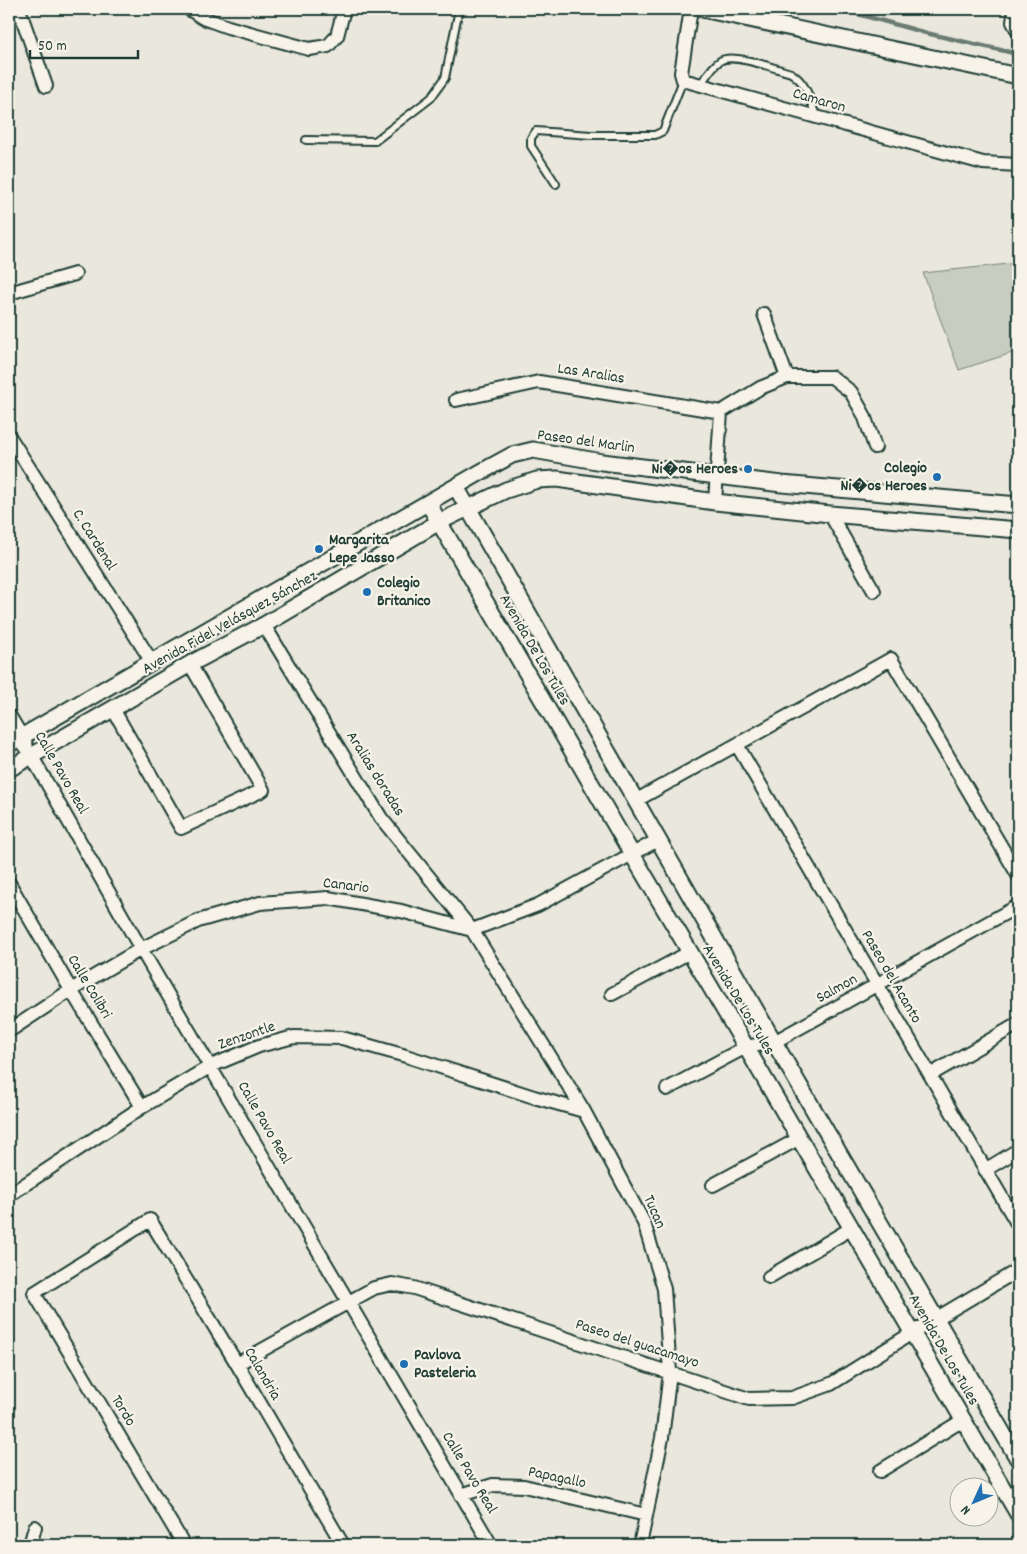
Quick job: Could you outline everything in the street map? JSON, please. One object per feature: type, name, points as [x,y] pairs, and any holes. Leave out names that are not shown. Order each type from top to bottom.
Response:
[{"type":"street","points":[[19,9],[46,86]]},
{"type":"street","points":[[189,9],[203,18],[228,27],[310,48],[328,46],[336,36],[344,9]]},
{"type":"street","points":[[683,80],[681,73],[691,9]]},
{"type":"street","points":[[702,9],[1018,76]]},
{"type":"street","points":[[1015,9],[1016,27]]},
{"type":"street","name":"Camaron","points":[[683,80],[983,163],[1018,165]]},
{"type":"street","points":[[9,293],[75,274]]},
{"type":"street","points":[[764,314],[787,377]]},
{"type":"street","points":[[715,502],[721,412],[760,388],[787,377],[832,377],[851,392],[864,415],[875,447]]},
{"type":"street","name":"Las Aralias","points":[[456,400],[539,382],[721,412]]},
{"type":"street","name":"C. Cardenal","points":[[9,436],[152,662]]},
{"type":"street","name":"Paseo del Marlin","points":[[456,487],[512,455],[533,450],[602,462],[717,477],[1018,505]]},
{"type":"street","points":[[467,507],[529,482],[557,479],[715,502],[1018,530]]},
{"type":"street","name":"Avenida Fidel Velásquez Sánchez","points":[[15,741],[456,487]]},
{"type":"street","name":"Avenida De Los Tules","points":[[456,487],[774,1042],[1018,1459]]},
{"type":"street","points":[[982,527],[983,502]]},
{"type":"street","name":"Avenida De Los Tules","points":[[428,503],[1018,1514]]},
{"type":"street","name":"Avenida Fidel Velásquez Sánchez","points":[[9,769],[190,664],[264,626],[467,507]]},
{"type":"street","points":[[830,514],[874,591]]},
{"type":"street","name":"Aralias doradas","points":[[264,626],[381,818],[472,930]]},
{"type":"street","points":[[635,801],[891,659],[1018,875]]},
{"type":"street","points":[[113,709],[181,828],[264,790],[190,664]]},
{"type":"street","name":"Calle Pavo Real","points":[[9,718],[15,741],[31,755],[141,950],[211,1066],[491,1545]]},
{"type":"street","name":"Paseo del Acanto","points":[[737,745],[1018,1225]]},
{"type":"street","points":[[472,930],[538,905],[658,840]]},
{"type":"street","name":"Calle Colibri","points":[[9,883],[142,1107]]},
{"type":"street","name":"Canario","points":[[9,1031],[71,990],[141,950],[198,921],[260,903],[328,898],[401,911],[472,930]]},
{"type":"street","name":"Salmon","points":[[667,1090],[746,1047],[774,1042],[1018,906]]},
{"type":"street","name":"Tucan","points":[[472,930],[584,1111],[644,1223],[664,1289],[670,1372],[662,1438],[640,1545]]},
{"type":"street","points":[[612,994],[690,952]]},
{"type":"street","points":[[930,1075],[1018,1024]]},
{"type":"street","name":"Zenzontle","points":[[9,1195],[142,1107],[211,1066],[259,1046],[294,1037],[342,1038],[584,1111]]},
{"type":"street","points":[[713,1186],[798,1139]]},
{"type":"street","points":[[986,1170],[1018,1150]]},
{"type":"street","name":"Calandria","points":[[34,1293],[150,1220],[343,1545]]},
{"type":"street","points":[[769,1277],[852,1228]]},
{"type":"street","name":"Paseo del guacamayo","points":[[237,1364],[374,1288],[392,1284],[414,1288],[749,1399],[792,1398],[830,1384],[1018,1270]]},
{"type":"street","name":"Tordo","points":[[34,1293],[184,1545]]},
{"type":"street","points":[[880,1471],[963,1420]]},
{"type":"street","name":"Papagallo","points":[[461,1495],[493,1485],[524,1486],[646,1515]]},
{"type":"street","points":[[30,1545],[35,1527]]},
{"type":"lane","points":[[306,140],[375,141],[431,98],[445,78],[459,9]]},
{"type":"lane","points":[[700,85],[718,62],[725,58],[735,58],[791,73],[799,78],[806,87],[816,118]]},
{"type":"lane","points":[[556,184],[531,146],[531,138],[536,131],[655,135],[663,131],[683,80]]},
{"type":"shaded area","points":[[1018,263],[1018,351],[959,370],[923,273]]},
{"type":"waterway","points":[[840,9],[926,33],[1018,54]]},
{"type":"place","name":"Ni�os Heroes","points":[[748,469]]},
{"type":"place","name":"Colegio Ni�os Heroes","points":[[937,477]]},
{"type":"place","name":"Margarita Lepe Jasso","points":[[319,549]]},
{"type":"place","name":"Colegio Britanico","points":[[367,592]]},
{"type":"place","name":"Pavlova Pasteleria","points":[[404,1364]]}]
